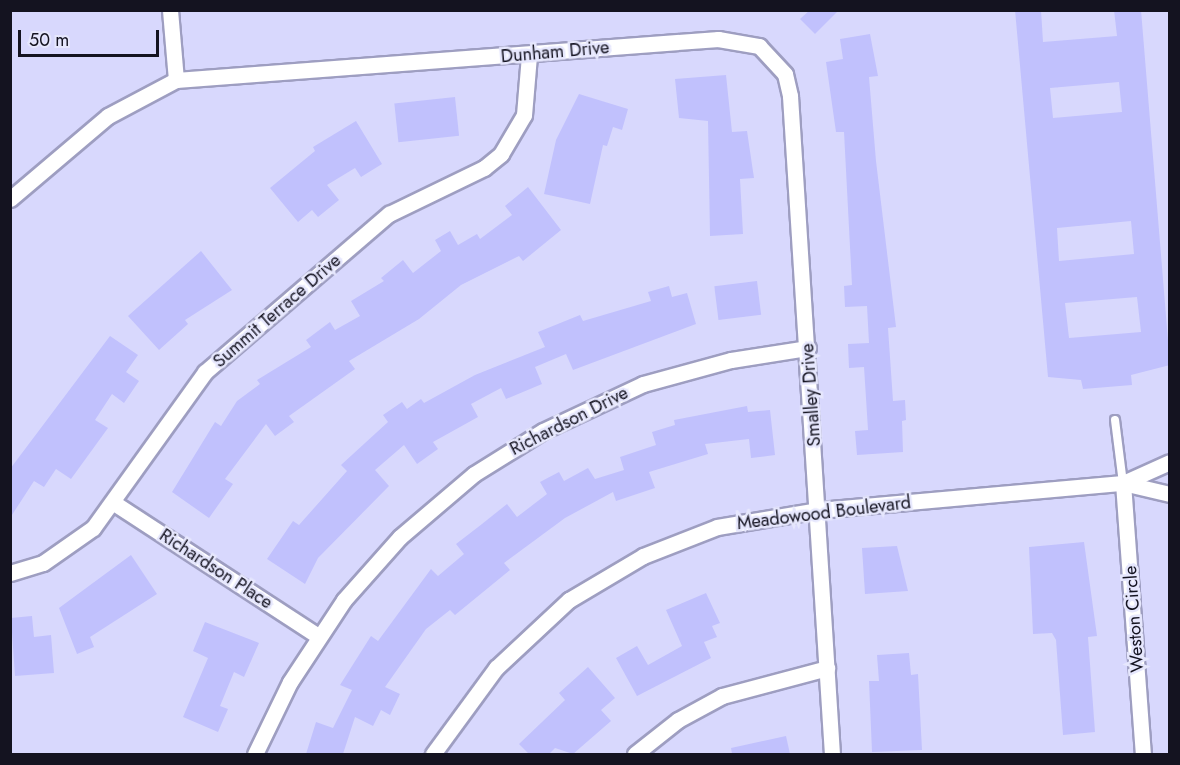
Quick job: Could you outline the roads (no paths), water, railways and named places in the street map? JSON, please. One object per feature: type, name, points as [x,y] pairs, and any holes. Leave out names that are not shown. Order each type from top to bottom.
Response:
[{"type":"street","points":[[10,199],[108,116],[176,80],[170,10]]},
{"type":"street","name":"Dunham Drive","points":[[176,80],[349,69],[718,39],[759,46]]},
{"type":"street","name":"Smalley Drive","points":[[759,46],[785,74],[790,96],[819,510],[832,754]]},
{"type":"street","name":"Summit Terrace Drive","points":[[10,573],[71,546],[114,503],[205,372],[389,214],[465,178],[501,154],[524,115],[529,55]]},
{"type":"street","name":"Richardson Drive","points":[[255,754],[318,636],[400,537],[512,448],[643,384],[731,360],[808,348]]},
{"type":"street","name":"Meadowood Boulevard","points":[[1122,483],[1170,462]]},
{"type":"street","name":"Meadowood Boulevard","points":[[433,754],[496,668],[596,582],[643,556],[717,527],[819,510],[1122,483],[1170,494]]},
{"type":"street","name":"Weston Circle","points":[[1122,483],[1143,754]]},
{"type":"street","name":"Richardson Place","points":[[114,503],[318,636]]},
{"type":"street","points":[[635,754],[678,720],[722,696],[827,668]]},
{"type":"lane","points":[[1115,420],[1122,483]]}]
